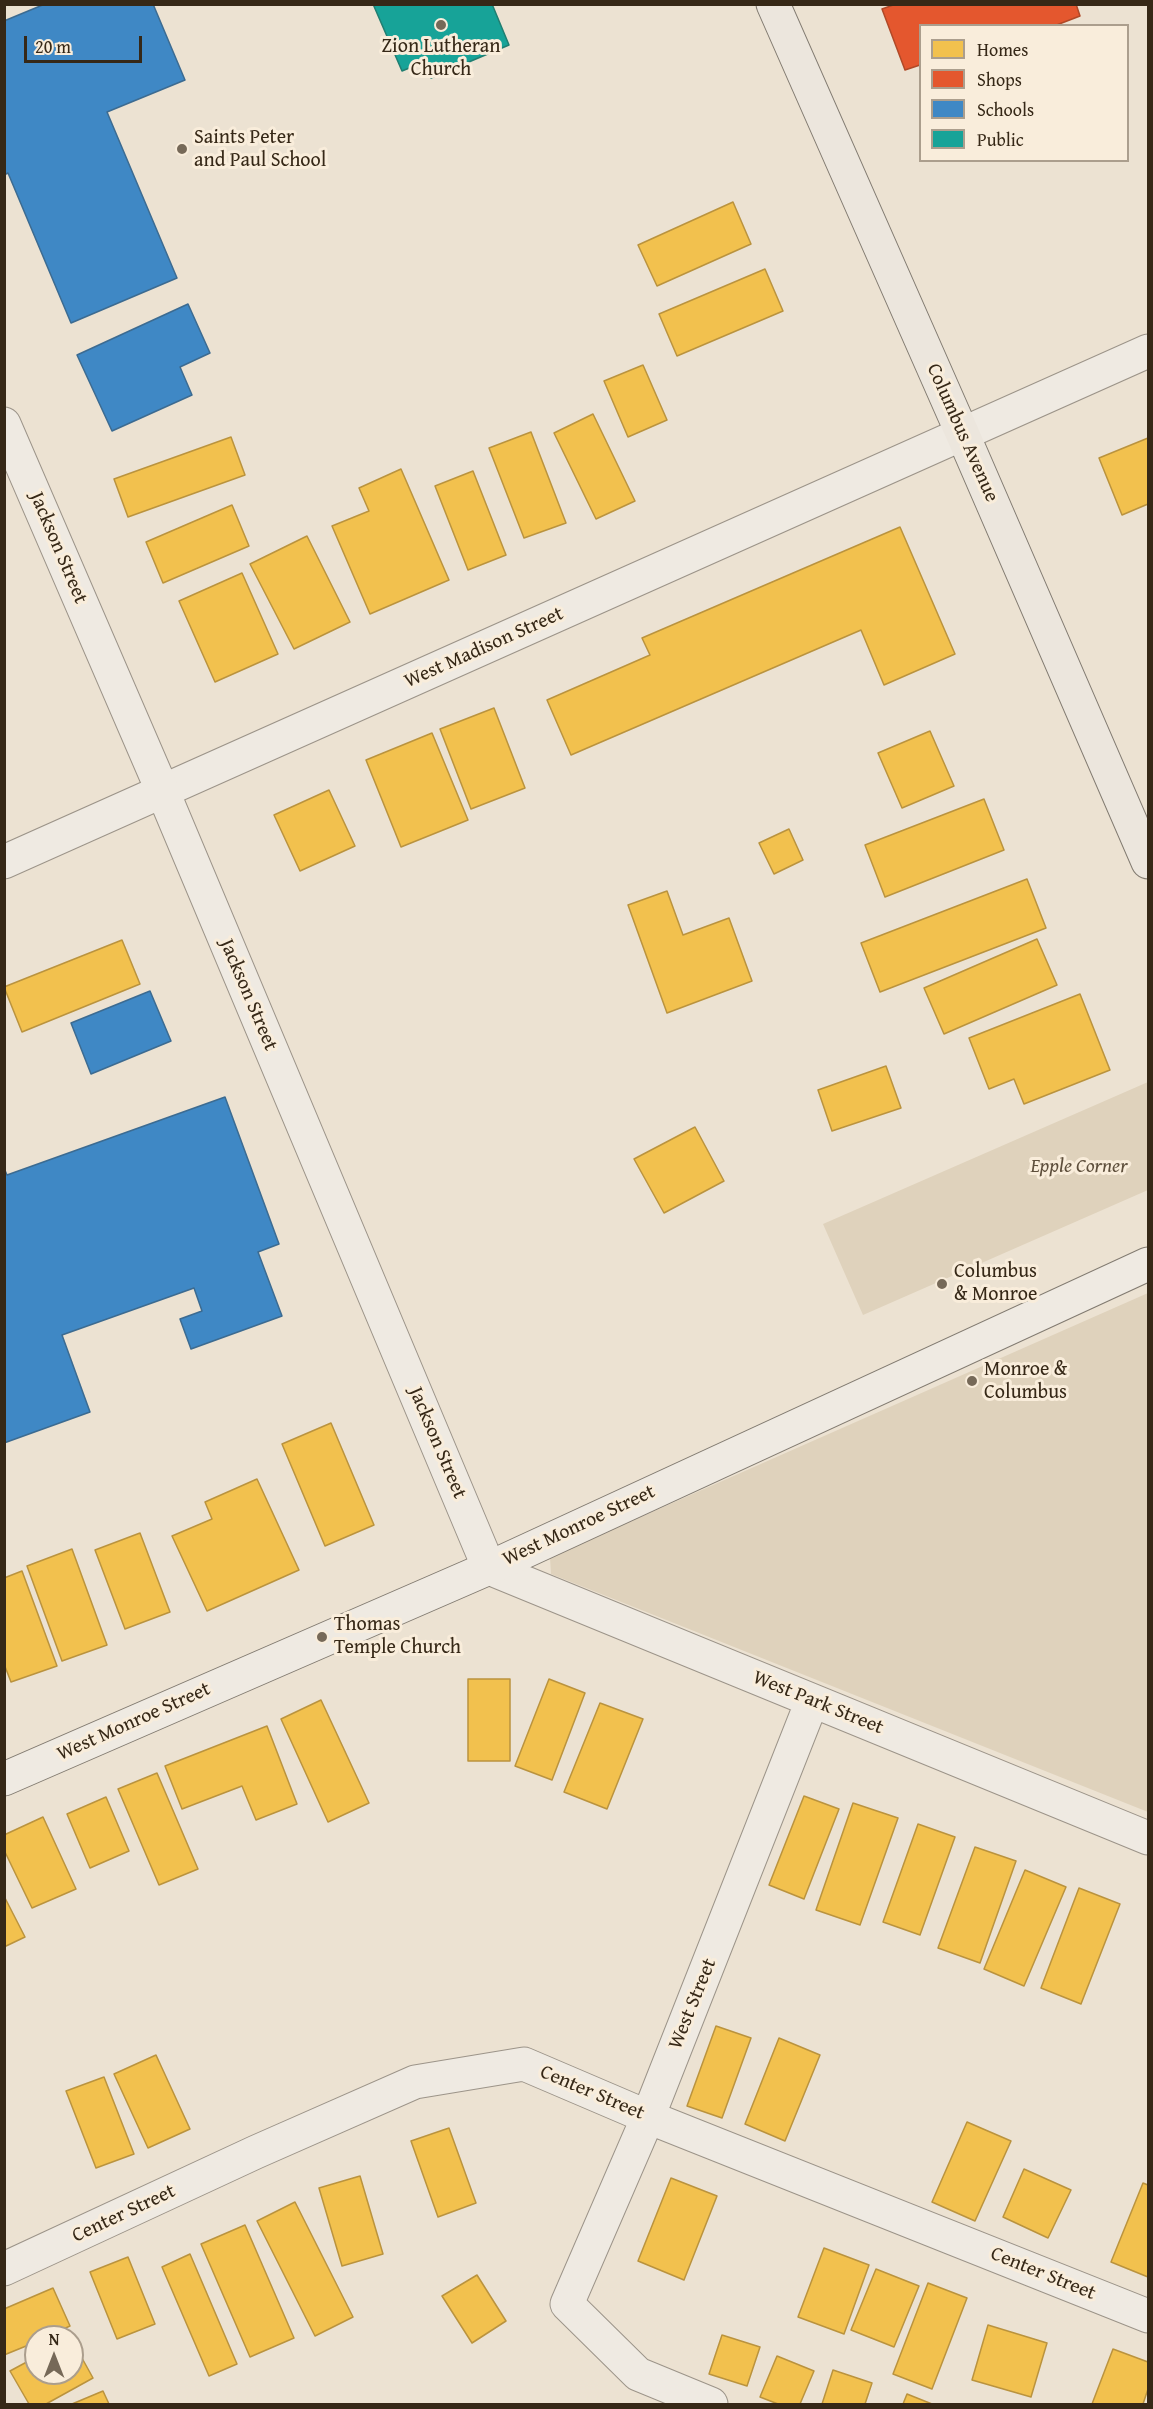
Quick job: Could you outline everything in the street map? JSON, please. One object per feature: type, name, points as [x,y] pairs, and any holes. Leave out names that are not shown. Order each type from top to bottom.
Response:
[{"type":"main road","name":"Columbus Avenue","points":[[773,4],[1149,862]]},
{"type":"street","name":"West Madison Street","points":[[4,862],[1149,351]]},
{"type":"street","name":"Jackson Street","points":[[4,424],[163,792],[489,1568]]},
{"type":"street","name":"West Monroe Street","points":[[4,1779],[489,1568],[1149,1264]]},
{"type":"street","name":"West Park Street","points":[[489,1568],[1149,1838]]},
{"type":"street","name":"West Street","points":[[711,2404],[638,2374],[567,2304],[648,2117],[812,1701]]},
{"type":"street","name":"Center Street","points":[[4,2269],[415,2082],[524,2064],[648,2117],[1149,2316]]},
{"type":"green space","name":"Epple Corner","points":[[1148,1082],[1148,1190],[863,1315],[823,1224]]},
{"type":"green space","points":[[1148,1293],[1148,1812],[551,1574],[550,1557]]},
{"type":"building: Homes","points":[[733,202],[751,244],[657,286],[638,245]]},
{"type":"building: Homes","points":[[765,269],[783,311],[677,356],[659,314]]},
{"type":"building: Homes","points":[[643,365],[667,420],[628,437],[604,381]]},
{"type":"building: Homes","points":[[593,414],[635,501],[596,519],[554,433]]},
{"type":"building: Homes","points":[[531,432],[566,523],[524,538],[489,448]]},
{"type":"building: Homes","points":[[231,437],[245,475],[128,517],[114,479]]},
{"type":"building: Homes","points":[[1148,438],[1148,504],[1122,515],[1099,458]]},
{"type":"building: Homes","points":[[401,469],[449,580],[370,614],[332,526],[369,511],[359,488]]},
{"type":"building: Homes","points":[[473,471],[506,555],[468,570],[435,486]]},
{"type":"building: Homes","points":[[232,505],[249,546],[163,583],[146,542]]},
{"type":"building: Homes","points":[[900,527],[955,654],[884,685],[861,630],[571,755],[547,700],[650,655],[642,638]]},
{"type":"building: Homes","points":[[307,536],[350,622],[294,649],[250,564]]},
{"type":"building: Homes","points":[[242,573],[278,654],[215,682],[179,601]]},
{"type":"building: Homes","points":[[494,708],[525,788],[471,809],[440,729]]},
{"type":"building: Homes","points":[[930,731],[954,786],[902,808],[878,753]]},
{"type":"building: Homes","points":[[432,733],[468,820],[401,847],[366,760]]},
{"type":"building: Homes","points":[[329,790],[355,846],[300,871],[274,815]]},
{"type":"building: Homes","points":[[984,799],[1004,850],[885,897],[865,845]]},
{"type":"building: Homes","points":[[789,829],[803,860],[774,874],[759,843]]},
{"type":"building: Homes","points":[[1027,879],[1046,928],[880,992],[861,943]]},
{"type":"building: Homes","points":[[667,891],[683,935],[729,918],[752,981],[667,1013],[628,905]]},
{"type":"building: Homes","points":[[1037,939],[1057,985],[944,1034],[924,988]]},
{"type":"building: Homes","points":[[122,940],[140,984],[22,1032],[4,987]]},
{"type":"building: Homes","points":[[1080,994],[1110,1070],[1024,1104],[1014,1079],[989,1089],[969,1038]]},
{"type":"building: Homes","points":[[886,1066],[901,1108],[832,1131],[818,1090]]},
{"type":"building: Homes","points":[[695,1127],[724,1181],[664,1213],[634,1159]]},
{"type":"building: Homes","points":[[331,1423],[374,1525],[325,1546],[282,1444]]},
{"type":"building: Homes","points":[[257,1479],[299,1570],[207,1611],[172,1536],[212,1519],[205,1502]]},
{"type":"building: Homes","points":[[140,1533],[170,1612],[125,1629],[95,1550]]},
{"type":"building: Homes","points":[[72,1549],[107,1645],[62,1661],[27,1566]]},
{"type":"building: Homes","points":[[22,1571],[57,1666],[11,1682],[4,1664],[4,1578]]},
{"type":"building: Homes","points":[[468,1679],[510,1679],[510,1761],[468,1761]]},
{"type":"building: Homes","points":[[549,1679],[585,1693],[552,1780],[515,1766]]},
{"type":"building: Homes","points":[[321,1700],[369,1803],[328,1822],[281,1719]]},
{"type":"building: Homes","points":[[600,1703],[643,1719],[607,1809],[564,1792]]},
{"type":"building: Homes","points":[[267,1726],[297,1804],[256,1820],[242,1786],[182,1809],[165,1766]]},
{"type":"building: Homes","points":[[157,1773],[198,1869],[159,1885],[118,1789]]},
{"type":"building: Homes","points":[[804,1796],[839,1809],[804,1899],[769,1885]]},
{"type":"building: Homes","points":[[106,1797],[129,1851],[90,1868],[67,1814]]},
{"type":"building: Homes","points":[[853,1803],[898,1818],[860,1925],[816,1910]]},
{"type":"building: Homes","points":[[43,1817],[76,1889],[32,1908],[4,1850],[4,1835]]},
{"type":"building: Homes","points":[[918,1824],[955,1837],[920,1935],[883,1922]]},
{"type":"building: Homes","points":[[975,1847],[1016,1861],[980,1963],[938,1948]]},
{"type":"building: Homes","points":[[1025,1870],[1066,1887],[1024,1986],[984,1969]]},
{"type":"building: Homes","points":[[1079,1888],[1120,1904],[1081,2004],[1041,1988]]},
{"type":"building: Homes","points":[[4,1896],[25,1937],[4,1947]]},
{"type":"building: Homes","points":[[716,2026],[751,2038],[722,2118],[687,2106]]},
{"type":"building: Homes","points":[[779,2038],[820,2055],[785,2141],[745,2124]]},
{"type":"building: Homes","points":[[156,2055],[190,2129],[148,2148],[114,2074]]},
{"type":"building: Homes","points":[[104,2077],[134,2154],[96,2168],[66,2091]]},
{"type":"building: Homes","points":[[967,2122],[1011,2141],[975,2221],[932,2202]]},
{"type":"building: Homes","points":[[449,2128],[476,2203],[438,2217],[411,2141]]},
{"type":"building: Homes","points":[[1024,2169],[1071,2190],[1048,2238],[1003,2217]]},
{"type":"building: Homes","points":[[360,2176],[383,2254],[342,2266],[319,2188]]},
{"type":"building: Homes","points":[[671,2178],[717,2196],[684,2280],[638,2261]]},
{"type":"building: Homes","points":[[1143,2183],[1148,2185],[1148,2277],[1111,2262]]},
{"type":"building: Homes","points":[[295,2202],[353,2317],[315,2336],[257,2221]]},
{"type":"building: Homes","points":[[245,2225],[294,2338],[250,2357],[201,2244]]},
{"type":"building: Homes","points":[[824,2248],[869,2265],[844,2334],[798,2317]]},
{"type":"building: Homes","points":[[190,2254],[237,2364],[209,2376],[162,2267]]},
{"type":"building: Homes","points":[[128,2257],[155,2324],[117,2339],[90,2272]]},
{"type":"building: Homes","points":[[876,2269],[919,2286],[894,2347],[851,2330]]},
{"type":"building: Homes","points":[[477,2275],[506,2321],[472,2343],[442,2296]]},
{"type":"building: Homes","points":[[928,2283],[967,2298],[932,2389],[893,2374]]},
{"type":"building: Homes","points":[[53,2288],[70,2325],[24,2325],[24,2347],[4,2355],[4,2309]]},
{"type":"building: Homes","points":[[988,2325],[1047,2343],[1031,2397],[972,2380]]},
{"type":"building: Homes","points":[[722,2335],[760,2347],[747,2386],[709,2374]]},
{"type":"building: Homes","points":[[1113,2349],[1148,2362],[1148,2389],[1143,2404],[1092,2404]]},
{"type":"building: Homes","points":[[777,2356],[814,2371],[800,2404],[778,2404],[760,2397]]},
{"type":"building: Homes","points":[[84,2362],[93,2378],[84,2383]]},
{"type":"building: Homes","points":[[24,2363],[24,2385],[80,2385],[46,2404],[29,2404],[10,2371]]},
{"type":"building: Homes","points":[[833,2370],[872,2383],[865,2404],[822,2404]]},
{"type":"building: Homes","points":[[103,2391],[109,2404],[72,2404]]},
{"type":"building: Homes","points":[[907,2394],[932,2404],[903,2404]]},
{"type":"building: Shops","points":[[896,4],[1076,4],[1080,16],[1059,24],[919,24],[919,65],[905,70],[882,9]]},
{"type":"building: Schools","points":[[45,4],[153,4],[185,80],[107,112],[177,278],[71,323],[8,173],[4,175],[4,21]]},
{"type":"building: Schools","points":[[188,304],[210,353],[180,367],[192,395],[112,431],[77,355]]},
{"type":"building: Schools","points":[[150,991],[171,1041],[91,1074],[71,1023]]},
{"type":"building: Schools","points":[[225,1097],[279,1244],[258,1252],[282,1316],[191,1349],[180,1319],[202,1311],[194,1288],[62,1335],[90,1412],[4,1443],[4,1168],[7,1175]]},
{"type":"building: Public","name":"Zion Lutheran Church","points":[[373,4],[492,4],[509,45],[431,78],[424,62],[402,71]]},
{"type":"place","name":"Zion Lutheran Church","points":[[441,25]]},
{"type":"place","name":"Saints Peter and Paul School","points":[[182,149]]},
{"type":"place","name":"Columbus & Monroe","points":[[942,1284]]},
{"type":"place","name":"Monroe & Columbus","points":[[972,1381]]},
{"type":"place","name":"Thomas Temple Church","points":[[322,1637]]}]
